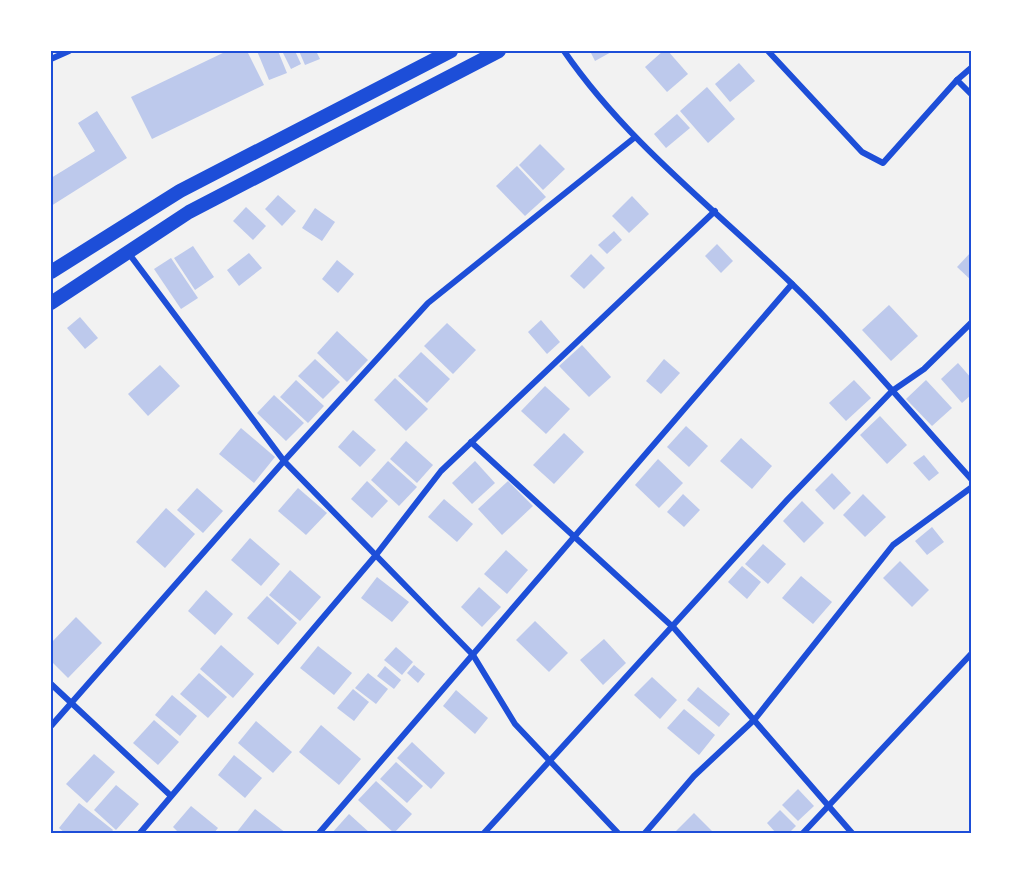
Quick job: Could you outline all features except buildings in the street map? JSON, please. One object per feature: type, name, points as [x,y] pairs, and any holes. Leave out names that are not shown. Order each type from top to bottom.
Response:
[{"type":"highway","points":[[51,272],[180,191],[451,51]]},
{"type":"highway","points":[[51,303],[127,250],[189,212],[284,160],[499,51]]},
{"type":"street","points":[[51,59],[69,51]]},
{"type":"street","points":[[564,51],[589,87],[634,138],[792,284],[972,480]]},
{"type":"street","points":[[768,51],[862,152],[883,163],[957,80],[972,67]]},
{"type":"street","points":[[957,80],[972,95]]},
{"type":"street","points":[[51,726],[284,461],[428,303],[634,138]]},
{"type":"street","points":[[140,833],[376,555],[441,471],[715,212]]},
{"type":"street","points":[[127,250],[284,461],[472,655],[515,724],[618,833]]},
{"type":"street","points":[[319,833],[792,284]]},
{"type":"street","points":[[484,833],[674,628],[788,499],[892,391],[924,369],[972,322]]},
{"type":"street","points":[[471,442],[573,538],[674,628],[852,833]]},
{"type":"street","points":[[645,833],[694,776],[755,719],[893,545],[972,487]]},
{"type":"street","points":[[803,833],[972,653]]},
{"type":"street","points":[[51,684],[70,705],[170,795]]}]
